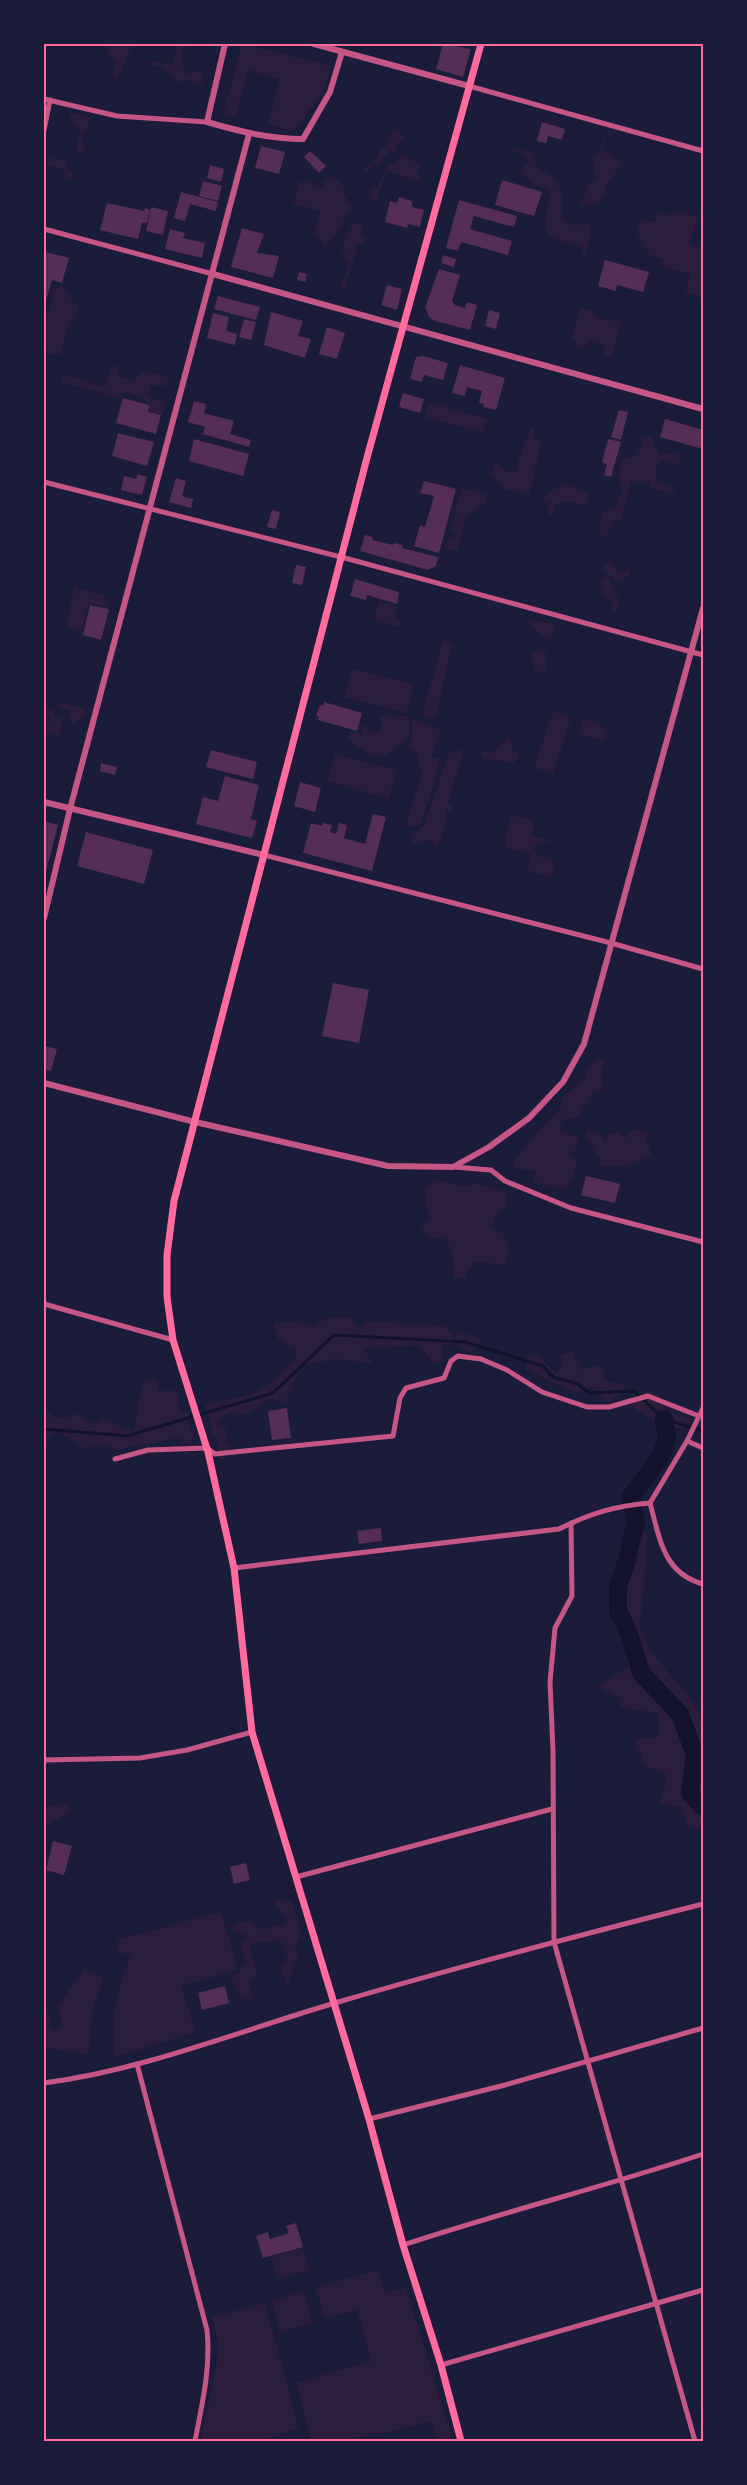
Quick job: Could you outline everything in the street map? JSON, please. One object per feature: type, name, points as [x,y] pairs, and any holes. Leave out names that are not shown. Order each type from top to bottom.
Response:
[{"type":"main road","points":[[461,2441],[441,2366],[403,2245],[369,2119],[252,1732],[234,1568],[206,1448],[173,1340],[167,1297],[167,1255],[174,1201],[341,557],[481,44]]},
{"type":"street","points":[[206,122],[225,44]]},
{"type":"street","points":[[314,44],[703,150]]},
{"type":"street","points":[[44,98],[117,116],[206,122],[249,134],[303,139],[330,92],[342,52]]},
{"type":"street","points":[[44,130],[50,100]]},
{"type":"street","points":[[44,918],[70,808],[249,134]]},
{"type":"street","points":[[44,229],[404,325],[703,409]]},
{"type":"street","points":[[44,482],[150,507],[341,557],[703,655]]},
{"type":"street","points":[[454,1167],[489,1147],[529,1118],[564,1082],[584,1044],[703,608]]},
{"type":"street","points":[[44,802],[611,942],[703,969]]},
{"type":"street","points":[[44,1083],[195,1122],[388,1166],[454,1167],[491,1170],[505,1181],[571,1208],[703,1242]]},
{"type":"street","points":[[44,1304],[173,1340]]},
{"type":"street","points":[[115,1459],[148,1450],[206,1448],[215,1454],[393,1436],[400,1398],[406,1388],[444,1378],[451,1361],[458,1356],[481,1359],[507,1370],[542,1392],[587,1407],[609,1407],[648,1396],[699,1416]]},
{"type":"street","points":[[703,1408],[687,1441],[650,1503],[661,1543],[676,1571],[703,1584]]},
{"type":"street","points":[[687,1441],[703,1448]]},
{"type":"street","points":[[234,1568],[559,1529],[588,1515],[620,1505],[650,1503]]},
{"type":"street","points":[[571,1523],[572,1596],[555,1628],[550,1682],[553,1751],[554,1942],[589,2061],[620,2181],[658,2303],[695,2441]]},
{"type":"street","points":[[44,1760],[140,1758],[187,1750],[252,1732]]},
{"type":"street","points":[[296,1877],[552,1809]]},
{"type":"street","points":[[44,2083],[137,2064],[334,2003],[554,1942],[703,1904]]},
{"type":"street","points":[[369,2119],[505,2085],[703,2028]]},
{"type":"street","points":[[137,2064],[206,2330],[209,2351],[206,2381],[195,2441]]},
{"type":"street","points":[[403,2245],[467,2224],[620,2181],[703,2154]]},
{"type":"street","points":[[441,2366],[703,2290]]},
{"type":"shaded area","points":[[110,44],[133,44],[116,80],[112,78],[117,59],[107,56]]},
{"type":"shaded area","points":[[179,44],[185,44],[181,52],[181,60],[186,77],[196,71],[204,73],[201,85],[183,79],[181,83],[164,69],[151,65],[151,60],[171,65]]},
{"type":"shaded area","points":[[242,44],[331,66],[325,90],[294,131],[268,124],[280,79],[249,70],[235,117],[223,114]]},
{"type":"shaded area","points":[[70,113],[90,117],[87,128],[81,135],[85,150],[79,153],[76,151],[80,128],[71,121]]},
{"type":"shaded area","points":[[393,130],[401,132],[404,139],[396,145],[395,154],[390,150],[378,167],[374,165],[366,172],[363,170],[375,160],[380,149],[386,147]]},
{"type":"shaded area","points":[[605,139],[603,152],[612,155],[614,161],[624,159],[605,185],[605,192],[597,204],[580,205],[589,184],[598,178],[595,175],[593,158],[600,151],[602,140]]},
{"type":"shaded area","points":[[514,148],[532,153],[537,167],[554,177],[562,190],[562,218],[570,225],[587,224],[591,228],[585,257],[582,259],[583,247],[549,237],[545,225],[550,191],[536,186],[519,171],[528,163],[525,156],[514,152]]},
{"type":"shaded area","points":[[401,155],[421,164],[416,175],[422,176],[420,182],[386,171],[376,201],[368,197],[370,191],[377,188],[388,165],[395,165]]},
{"type":"shaded area","points":[[50,157],[66,161],[68,169],[75,174],[71,179],[63,179],[65,170],[47,165]]},
{"type":"shaded area","points":[[333,176],[345,187],[344,194],[352,207],[335,236],[322,250],[324,244],[314,234],[320,211],[293,204],[300,182],[311,180],[314,188],[323,187],[325,178]]},
{"type":"shaded area","points":[[674,210],[698,217],[690,244],[703,248],[703,298],[685,292],[690,274],[662,266],[664,260],[649,255],[637,232],[641,219],[655,223],[658,212],[672,216]]},
{"type":"shaded area","points":[[355,221],[363,227],[362,237],[367,239],[364,244],[358,243],[344,291],[340,289],[350,263],[340,253],[346,251],[342,245]]},
{"type":"shaded area","points":[[63,287],[78,308],[77,317],[70,322],[60,354],[51,354],[44,350],[44,314],[49,312],[54,289]]},
{"type":"shaded area","points":[[581,308],[594,312],[593,316],[611,322],[612,319],[622,322],[611,358],[602,355],[605,345],[588,339],[584,349],[575,346],[577,340],[571,338]]},
{"type":"shaded area","points":[[112,365],[119,368],[117,376],[133,381],[143,371],[169,377],[166,386],[150,385],[147,397],[163,401],[165,409],[161,415],[148,412],[149,405],[143,398],[125,392],[117,398],[60,381],[64,374],[105,387]]},
{"type":"shaded area","points":[[429,402],[487,419],[483,433],[425,417]]},
{"type":"shaded area","points":[[536,426],[534,439],[542,441],[529,494],[505,489],[498,480],[490,476],[495,462],[509,472],[517,471],[518,461],[530,429]]},
{"type":"shaded area","points":[[651,436],[659,456],[673,452],[682,456],[679,465],[664,460],[656,467],[656,480],[675,488],[672,494],[650,488],[649,481],[641,484],[630,482],[621,520],[613,520],[606,538],[601,536],[599,529],[603,512],[615,507],[622,492],[619,478],[621,460],[637,455],[642,445],[642,439]]},
{"type":"shaded area","points":[[563,483],[589,493],[586,506],[570,502],[556,504],[552,516],[547,512],[550,500],[543,502],[543,497]]},
{"type":"shaded area","points":[[463,488],[487,494],[484,504],[465,517],[458,551],[445,548],[449,537],[455,537],[455,531],[450,529],[457,514],[455,509]]},
{"type":"shaded area","points":[[610,561],[620,573],[630,569],[629,576],[618,583],[601,568]]},
{"type":"shaded area","points":[[606,575],[619,600],[618,610],[613,614],[611,600],[601,595],[602,590],[598,584]]},
{"type":"shaded area","points":[[74,587],[106,596],[105,600],[109,601],[108,607],[89,603],[81,631],[66,626]]},
{"type":"shaded area","points":[[379,601],[398,607],[395,618],[402,620],[400,627],[374,619]]},
{"type":"shaded area","points":[[527,619],[554,624],[553,635],[547,640],[531,626]]},
{"type":"shaded area","points":[[443,640],[453,643],[435,719],[422,716]]},
{"type":"shaded area","points":[[537,649],[546,653],[546,670],[542,673],[535,669],[530,657]]},
{"type":"shaded area","points":[[352,669],[414,684],[407,713],[344,697]]},
{"type":"shaded area","points":[[44,702],[48,710],[51,709],[57,718],[61,716],[61,733],[57,737],[53,733],[47,734],[44,730],[46,722],[49,723],[51,720],[44,716]]},
{"type":"shaded area","points":[[58,703],[75,705],[86,710],[85,716],[73,724],[68,717],[70,711],[56,707]]},
{"type":"shaded area","points":[[553,711],[571,718],[553,774],[534,767]]},
{"type":"shaded area","points":[[381,715],[408,716],[410,726],[408,739],[384,756],[378,756],[367,753],[348,738],[351,733],[361,733],[362,727],[366,725],[369,732],[378,732],[381,727]]},
{"type":"shaded area","points":[[413,718],[441,729],[431,756],[440,759],[432,792],[420,825],[405,827],[422,774],[418,755],[406,747],[411,743]]},
{"type":"shaded area","points":[[583,719],[601,724],[601,728],[607,731],[605,740],[578,734]]},
{"type":"shaded area","points":[[508,737],[513,744],[511,749],[520,754],[514,763],[482,758],[482,752],[495,751]]},
{"type":"shaded area","points":[[451,751],[464,751],[448,802],[453,809],[452,812],[447,811],[445,828],[437,846],[427,839],[414,845],[411,836],[425,825]]},
{"type":"shaded area","points":[[335,754],[398,770],[388,799],[327,781]]},
{"type":"shaded area","points":[[511,815],[534,820],[532,836],[552,840],[534,846],[538,855],[555,862],[551,877],[527,870],[530,854],[504,847]]},
{"type":"shaded area","points":[[596,1058],[604,1061],[601,1078],[604,1090],[593,1091],[576,1119],[566,1118],[561,1123],[559,1130],[578,1138],[577,1149],[570,1153],[577,1162],[574,1175],[565,1189],[533,1182],[536,1171],[512,1168],[514,1161],[546,1122],[560,1110],[564,1096],[581,1081],[587,1080],[586,1071]]},
{"type":"shaded area","points":[[588,1129],[601,1135],[605,1142],[609,1134],[619,1132],[625,1138],[631,1130],[647,1131],[647,1142],[652,1156],[625,1167],[600,1166],[601,1158],[596,1154],[586,1136]]},
{"type":"shaded area","points":[[434,1180],[466,1187],[476,1183],[507,1193],[507,1205],[496,1215],[490,1227],[504,1234],[510,1249],[505,1265],[475,1262],[465,1278],[453,1278],[452,1257],[444,1238],[428,1237],[421,1228],[431,1219],[425,1203],[425,1190]]},
{"type":"shaded area","points":[[327,1317],[350,1318],[361,1328],[367,1321],[445,1326],[456,1340],[458,1333],[476,1336],[482,1342],[471,1353],[453,1344],[442,1345],[443,1360],[433,1364],[420,1345],[364,1349],[373,1363],[336,1359],[305,1365],[296,1378],[285,1403],[268,1399],[246,1415],[230,1412],[218,1420],[219,1425],[225,1427],[226,1442],[230,1448],[224,1459],[219,1459],[217,1449],[220,1441],[213,1435],[205,1405],[245,1396],[257,1391],[276,1379],[296,1358],[296,1348],[278,1340],[273,1323],[298,1322],[314,1327]]},
{"type":"shaded area","points":[[572,1351],[582,1370],[595,1365],[605,1370],[604,1381],[626,1385],[621,1395],[607,1402],[592,1387],[574,1393],[525,1369],[528,1355],[541,1355],[544,1362],[556,1373],[562,1368],[560,1355]]},
{"type":"shaded area","points":[[155,1377],[160,1391],[176,1391],[179,1399],[178,1407],[187,1414],[194,1439],[190,1444],[182,1442],[182,1437],[116,1450],[103,1444],[85,1449],[58,1431],[47,1437],[47,1451],[44,1452],[44,1412],[50,1413],[55,1418],[67,1418],[73,1413],[95,1424],[104,1419],[134,1432],[142,1383]]},
{"type":"shaded area","points":[[647,1391],[658,1394],[666,1409],[691,1419],[687,1429],[670,1427],[672,1437],[662,1462],[653,1459],[661,1439],[656,1422],[630,1406]]},
{"type":"shaded area","points":[[645,1470],[662,1470],[640,1497],[626,1500],[623,1497]]},
{"type":"shaded area","points":[[626,1527],[642,1527],[648,1536],[640,1628],[650,1651],[683,1689],[703,1719],[703,1830],[689,1827],[681,1807],[660,1803],[668,1775],[647,1767],[633,1740],[659,1736],[659,1714],[621,1707],[621,1699],[597,1687],[629,1666],[612,1611],[617,1556]]},
{"type":"shaded area","points":[[69,1803],[70,1812],[44,1827],[44,1808]]},
{"type":"shaded area","points":[[277,1898],[292,1902],[301,1935],[295,1946],[298,1957],[287,1986],[281,1968],[288,1956],[280,1940],[250,1944],[257,1976],[249,1980],[253,1998],[242,1999],[230,1976],[240,1972],[241,1965],[247,1965],[240,1946],[246,1935],[232,1931],[234,1923],[251,1921],[262,1930],[287,1923],[286,1916],[276,1907]]},
{"type":"shaded area","points":[[221,1912],[238,1970],[181,1986],[196,2032],[115,2057],[113,2043],[114,2018],[118,1994],[130,1956],[116,1950],[119,1939]]},
{"type":"shaded area","points":[[84,1969],[103,1976],[93,2011],[88,2054],[44,2048],[44,2010],[51,2016],[48,2026],[55,2030],[62,2026],[58,2006]]},
{"type":"shaded area","points":[[303,2248],[309,2270],[278,2279],[271,2257]]},
{"type":"shaded area","points":[[379,2270],[385,2293],[406,2287],[453,2441],[437,2441],[431,2421],[374,2436],[372,2433],[355,2438],[356,2441],[311,2440],[296,2383],[371,2361],[357,2310],[325,2319],[315,2287]]},
{"type":"shaded area","points":[[304,2291],[313,2322],[280,2332],[271,2301]]},
{"type":"shaded area","points":[[265,2303],[299,2428],[260,2441],[201,2441],[219,2351],[212,2317]]},
{"type":"building","points":[[443,44],[471,49],[463,77],[436,69]]},
{"type":"building","points":[[542,122],[565,129],[562,140],[548,136],[546,143],[537,141]]},
{"type":"building","points":[[261,146],[285,152],[279,174],[255,168]]},
{"type":"building","points":[[310,151],[326,166],[319,173],[304,157]]},
{"type":"building","points":[[210,165],[224,169],[221,182],[207,178]]},
{"type":"building","points":[[502,180],[542,192],[534,216],[495,205]]},
{"type":"building","points":[[203,181],[222,186],[218,201],[199,196]]},
{"type":"building","points":[[181,192],[218,202],[216,211],[190,204],[185,221],[174,218]]},
{"type":"building","points":[[399,197],[412,201],[412,207],[424,210],[420,227],[408,224],[407,228],[385,222],[390,201],[397,203]]},
{"type":"building","points":[[459,200],[517,216],[514,227],[474,216],[470,229],[512,241],[508,255],[461,242],[458,251],[446,248]]},
{"type":"building","points":[[107,203],[144,211],[145,208],[150,210],[147,223],[142,223],[138,239],[100,230]]},
{"type":"building","points":[[151,207],[168,211],[163,235],[146,231]]},
{"type":"building","points":[[242,228],[264,234],[257,253],[279,256],[273,278],[231,267]]},
{"type":"building","points":[[170,229],[185,233],[183,238],[205,243],[202,258],[165,249]]},
{"type":"building","points":[[44,246],[46,252],[69,258],[62,283],[52,280],[44,307]]},
{"type":"building","points":[[443,255],[456,259],[454,267],[441,263]]},
{"type":"building","points":[[605,260],[649,272],[643,292],[617,285],[616,291],[598,286]]},
{"type":"building","points":[[439,269],[460,275],[452,301],[455,305],[465,308],[467,302],[477,305],[470,330],[435,321],[429,317],[425,307]]},
{"type":"building","points":[[299,272],[307,274],[305,282],[297,280]]},
{"type":"building","points":[[387,285],[402,289],[397,310],[381,305]]},
{"type":"building","points":[[218,296],[260,307],[256,320],[214,309]]},
{"type":"building","points":[[489,310],[500,313],[496,329],[485,326]]},
{"type":"building","points":[[271,312],[303,321],[298,336],[311,339],[305,358],[264,345]]},
{"type":"building","points":[[213,313],[229,317],[226,331],[237,334],[235,345],[207,338]]},
{"type":"building","points":[[244,319],[256,322],[251,340],[239,337]]},
{"type":"building","points":[[327,327],[345,333],[337,359],[319,354]]},
{"type":"building","points":[[423,356],[448,363],[443,380],[424,375],[422,382],[410,379],[416,357]]},
{"type":"building","points":[[460,365],[505,378],[496,410],[483,407],[484,404],[479,403],[482,391],[467,387],[465,396],[452,393]]},
{"type":"building","points":[[403,393],[424,399],[420,413],[399,407]]},
{"type":"building","points":[[123,398],[149,405],[148,412],[161,415],[156,434],[116,423]]},
{"type":"building","points":[[194,401],[206,404],[204,413],[234,421],[230,434],[251,440],[249,447],[203,434],[205,427],[188,422]]},
{"type":"building","points":[[619,410],[628,412],[621,440],[611,437]]},
{"type":"building","points":[[665,419],[703,430],[703,449],[660,437]]},
{"type":"building","points":[[118,433],[154,442],[147,466],[112,456]]},
{"type":"building","points":[[194,439],[249,454],[243,476],[189,461]]},
{"type":"building","points":[[608,439],[621,442],[611,477],[604,475],[607,465],[602,462]]},
{"type":"building","points":[[138,474],[147,477],[142,495],[121,490],[124,476],[136,479]]},
{"type":"building","points":[[176,478],[186,481],[182,496],[193,499],[191,508],[169,502]]},
{"type":"building","points":[[424,481],[456,489],[439,553],[414,546],[420,525],[425,527],[434,496],[420,493]]},
{"type":"building","points":[[272,510],[280,512],[276,529],[267,527]]},
{"type":"building","points":[[365,535],[373,537],[372,540],[393,545],[394,543],[403,545],[402,548],[438,557],[436,566],[428,570],[360,551]]},
{"type":"building","points":[[296,565],[306,567],[302,585],[292,583]]},
{"type":"building","points":[[355,579],[399,592],[397,604],[367,595],[366,600],[350,596]]},
{"type":"building","points":[[90,605],[109,609],[101,640],[83,635]]},
{"type":"building","points":[[324,702],[362,713],[357,731],[318,720],[319,717],[316,716],[320,705],[323,706]]},
{"type":"building","points":[[211,750],[257,762],[253,779],[206,767]]},
{"type":"building","points":[[101,763],[117,767],[115,775],[100,771]]},
{"type":"building","points":[[225,776],[259,785],[251,819],[257,821],[252,838],[196,824],[203,797],[218,801]]},
{"type":"building","points":[[300,782],[321,788],[315,812],[294,806]]},
{"type":"building","points":[[373,814],[386,817],[372,871],[303,853],[311,823],[322,826],[323,823],[332,825],[330,832],[336,834],[339,823],[347,825],[344,838],[365,844]]},
{"type":"building","points":[[44,821],[58,825],[44,880]]},
{"type":"building","points":[[86,832],[153,850],[144,884],[77,866]]},
{"type":"building","points":[[333,983],[369,990],[359,1043],[322,1036]]},
{"type":"building","points":[[44,1046],[57,1049],[51,1071],[44,1069]]},
{"type":"building","points":[[586,1176],[620,1184],[615,1203],[581,1195]]},
{"type":"building","points":[[287,1408],[291,1438],[272,1440],[268,1411]]},
{"type":"building","points":[[381,1528],[382,1541],[359,1544],[357,1531]]},
{"type":"building","points":[[53,1841],[72,1846],[64,1875],[46,1870]]},
{"type":"building","points":[[246,1863],[250,1880],[234,1884],[230,1867]]},
{"type":"building","points":[[225,1986],[229,2003],[202,2010],[198,1993]]},
{"type":"building","points":[[296,2223],[303,2247],[263,2258],[256,2236],[268,2232],[270,2239],[289,2233],[286,2226]]},
{"type":"waterway","points":[[44,1429],[127,1436],[273,1393],[334,1335],[465,1342],[543,1366],[553,1377],[578,1384],[589,1393],[634,1391],[664,1419],[703,1431]]},
{"type":"waterway","points":[[664,1419],[667,1438],[661,1456],[630,1498],[636,1521],[626,1563],[618,1586],[618,1610],[629,1634],[641,1673],[680,1714],[695,1755],[690,1793],[703,1807]]}]
